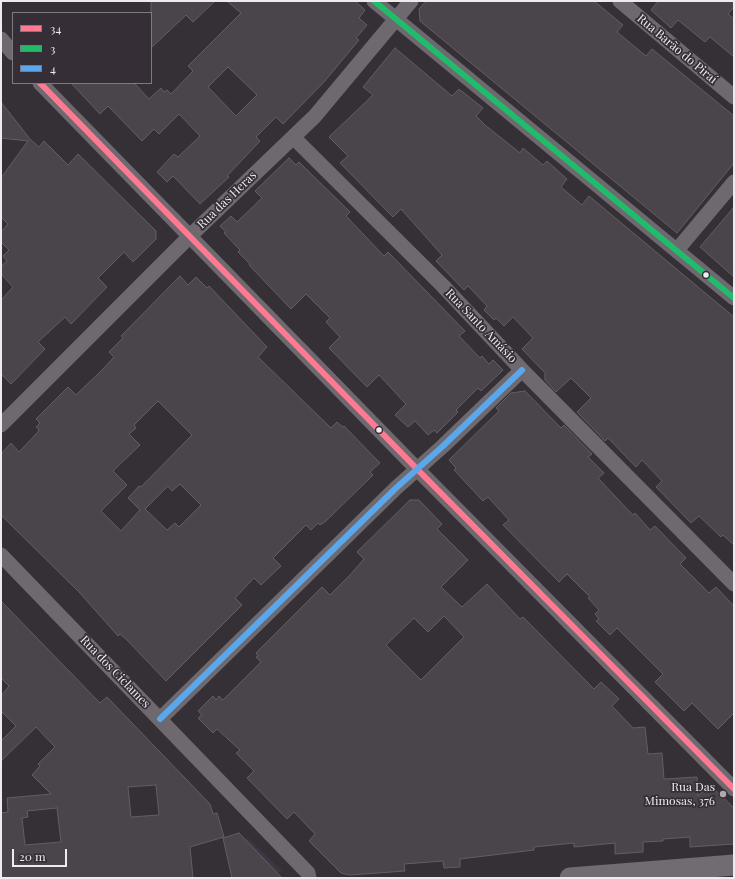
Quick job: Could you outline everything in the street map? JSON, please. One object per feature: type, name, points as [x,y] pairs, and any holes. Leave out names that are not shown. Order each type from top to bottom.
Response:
[{"type":"main road","points":[[570,878],[734,865]]},
{"type":"street","points":[[374,1],[734,298]]},
{"type":"street","name":"Rua das Heras","points":[[1,425],[190,236],[314,116],[411,1]]},
{"type":"street","name":"Rua Barão do Piraí","points":[[620,1],[734,96]]},
{"type":"street","points":[[1,39],[12,52]]},
{"type":"street","points":[[41,84],[417,469],[734,789]]},
{"type":"street","name":"Rua Santo Amásio","points":[[293,137],[443,286],[522,370],[734,584]]},
{"type":"street","points":[[677,250],[734,182]]},
{"type":"street","points":[[160,719],[417,469],[522,370]]},
{"type":"street","name":"Rua dos Ciclames","points":[[1,555],[308,873],[310,878]]},
{"type":"shaded area","points":[[248,838],[282,871],[267,878],[233,856]]},
{"type":"building","points":[[151,1],[215,1],[193,22],[186,15],[152,47]]},
{"type":"building","points":[[227,1],[355,1],[365,10],[359,18],[367,25],[356,38],[359,40],[324,82],[283,124],[276,117],[256,137],[260,141],[227,176],[229,177],[200,204],[173,176],[167,182],[157,172],[174,154],[178,157],[200,136],[179,114],[159,134],[154,129],[142,141],[108,106],[100,114],[72,84],[135,84],[149,99],[161,88],[164,92],[167,90],[171,94],[193,71],[188,66],[241,13]],"holes":[[[228,67],[257,95],[236,116],[208,87]]]},
{"type":"building","points":[[426,1],[594,1],[623,25],[617,32],[646,56],[652,49],[734,116],[734,163],[677,233],[420,21],[419,9]]},
{"type":"building","points":[[658,1],[734,1],[734,7],[728,14],[734,19],[734,57],[710,37],[705,42],[678,20],[671,28],[651,10]]},
{"type":"building","points":[[395,48],[452,96],[459,89],[483,108],[476,116],[485,125],[520,153],[523,148],[543,165],[547,161],[567,179],[561,187],[582,205],[589,196],[734,317],[734,545],[723,535],[721,537],[699,516],[691,523],[656,487],[662,481],[642,460],[636,467],[608,438],[605,441],[577,412],[591,398],[571,378],[556,392],[545,380],[545,373],[522,349],[533,338],[513,317],[504,326],[496,318],[494,320],[484,310],[487,306],[468,286],[464,290],[436,261],[442,255],[401,209],[393,217],[340,163],[348,156],[329,137],[373,95],[363,87]]},
{"type":"building","points":[[1,102],[30,139],[39,147],[44,141],[68,165],[78,154],[156,231],[156,239],[133,262],[124,252],[98,278],[107,287],[71,324],[65,317],[38,342],[45,349],[11,384],[1,374],[1,300],[13,287],[1,274],[1,266],[7,261],[3,256],[9,250],[1,242],[1,232],[8,224],[1,217],[1,178],[28,141],[1,138]]},
{"type":"building","points":[[289,158],[296,165],[299,162],[350,212],[346,216],[384,256],[388,252],[465,331],[459,336],[480,358],[482,356],[489,364],[493,360],[503,370],[481,391],[478,388],[456,410],[458,412],[437,433],[434,430],[428,435],[415,421],[408,427],[395,415],[406,404],[379,375],[367,387],[329,348],[340,337],[326,322],[330,318],[306,294],[291,309],[249,265],[250,264],[238,252],[240,250],[224,233],[226,232],[220,226],[231,216],[237,222],[262,198],[255,191]]},
{"type":"building","points":[[734,207],[734,277],[700,247]]},
{"type":"building","points":[[180,276],[188,285],[196,277],[207,288],[209,286],[267,347],[258,357],[331,428],[337,422],[343,427],[344,426],[380,463],[370,472],[373,475],[326,521],[320,525],[318,523],[311,530],[306,525],[273,558],[281,566],[261,585],[254,578],[235,598],[242,605],[166,681],[127,640],[120,634],[118,636],[79,592],[1,515],[1,454],[11,443],[19,452],[38,432],[39,429],[36,427],[40,423],[36,419],[68,387],[76,395],[102,370],[114,357],[109,352],[123,338],[121,336]],"holes":[[[158,401],[192,435],[141,487],[139,486],[128,498],[140,510],[121,531],[101,511],[127,485],[113,471],[140,445],[129,434],[136,428],[134,425]],[[180,484],[201,505],[179,527],[175,523],[167,530],[145,509],[168,486],[172,491]]]},
{"type":"building","points":[[525,391],[561,428],[564,425],[592,454],[588,457],[604,473],[598,478],[630,512],[633,515],[635,513],[650,530],[655,526],[686,558],[680,564],[709,593],[716,587],[734,606],[734,713],[718,729],[692,703],[684,711],[655,682],[663,674],[617,628],[610,635],[596,621],[599,619],[595,614],[599,610],[588,598],[590,597],[567,574],[559,582],[503,525],[509,520],[488,497],[483,501],[454,470],[456,468],[449,460],[499,411],[496,408],[511,393]]},
{"type":"building","points":[[410,500],[419,500],[442,524],[437,529],[468,560],[441,587],[462,607],[487,584],[520,619],[523,617],[594,689],[601,682],[619,699],[612,706],[633,728],[645,727],[648,754],[662,753],[664,779],[697,777],[698,796],[710,785],[734,808],[734,844],[690,847],[690,837],[663,839],[663,841],[643,842],[643,852],[615,854],[615,843],[574,847],[574,843],[534,847],[534,850],[460,859],[460,867],[444,868],[443,861],[404,864],[405,871],[350,875],[341,873],[309,841],[315,834],[294,812],[287,819],[247,778],[254,771],[236,753],[240,750],[217,729],[213,733],[198,718],[202,715],[198,711],[213,696],[216,700],[219,696],[223,700],[261,662],[256,657],[258,656],[256,653],[322,587],[330,595],[349,576],[364,559],[357,552]],"holes":[[[444,616],[464,637],[421,680],[386,645],[414,618],[428,632]]]},
{"type":"building","points":[[1,601],[100,703],[107,697],[210,804],[213,814],[217,813],[224,837],[190,847],[193,878],[1,878],[1,813],[8,812],[7,798],[51,794],[32,775],[40,766],[38,764],[55,747],[36,727],[1,761],[1,741],[16,726],[1,711],[1,696],[9,686],[1,678]],"holes":[[[156,785],[159,815],[131,817],[128,787]],[[57,808],[61,842],[25,845],[22,818],[28,817],[27,811]]]},
{"type":"building","points":[[239,833],[282,878],[232,878],[223,838]]},
{"type":"transit line","name":"3","points":[[374,1],[734,298]]},
{"type":"transit line","name":"34","points":[[41,84],[417,469],[734,789]]},
{"type":"transit line","name":"4","points":[[160,719],[396,488],[443,446],[522,370]]},
{"type":"place","name":"Rua Das Mimosas, 376","points":[[723,794]]}]
